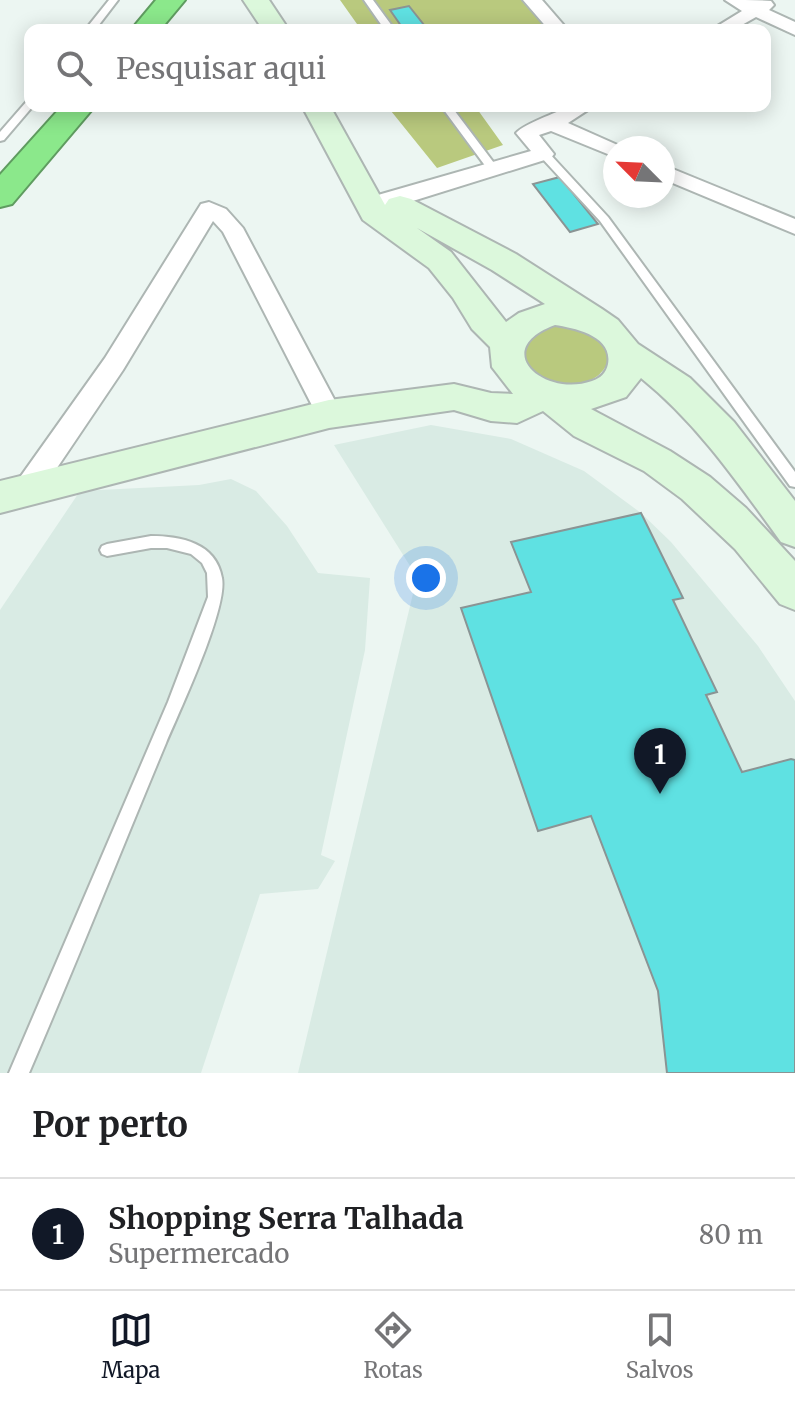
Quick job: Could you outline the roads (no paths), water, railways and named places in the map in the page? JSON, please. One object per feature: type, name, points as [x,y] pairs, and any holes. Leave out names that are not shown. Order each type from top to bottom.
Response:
[{"type":"highway","points":[[150,24],[171,0]]},
{"type":"highway","points":[[0,196],[74,112]]},
{"type":"main road","points":[[256,0],[272,24]]},
{"type":"main road","points":[[320,112],[372,199],[378,216],[440,260],[508,354],[512,372],[525,385],[547,396],[571,416],[661,463],[694,488],[730,518],[795,592]]},
{"type":"main road","points":[[372,199],[480,248],[607,326],[620,339],[627,353],[627,369],[619,382],[605,393],[585,399],[547,396],[529,405],[505,410],[454,397]]},
{"type":"main road","points":[[13,494],[329,414],[454,397],[491,379],[524,322],[539,316],[564,313],[590,317]]},
{"type":"main road","points":[[627,353],[676,387],[778,484],[795,531]]},
{"type":"street","points":[[532,0],[554,24]]},
{"type":"street","points":[[734,0],[795,29]]},
{"type":"street","points":[[731,24],[773,0]]},
{"type":"street","points":[[372,199],[544,154],[527,136],[528,132],[573,112]]},
{"type":"street","points":[[552,124],[603,146]]},
{"type":"street","points":[[675,176],[795,227]]},
{"type":"street","points":[[13,494],[114,364],[209,209],[232,228],[329,414]]},
{"type":"street","points":[[778,484],[795,512]]},
{"type":"lane","points":[[95,24],[114,0]]},
{"type":"lane","points":[[368,0],[386,24]]},
{"type":"lane","points":[[0,138],[24,110]]},
{"type":"lane","points":[[450,112],[493,169]]},
{"type":"lane","points":[[544,154],[604,219],[778,484]]},
{"type":"lane","points":[[19,1073],[97,894],[193,659],[215,597],[212,566],[201,554],[183,546],[164,541],[139,542],[107,550]]},
{"type":"place","name":"Shopping Serra Talhada","points":[[660,794]]}]
